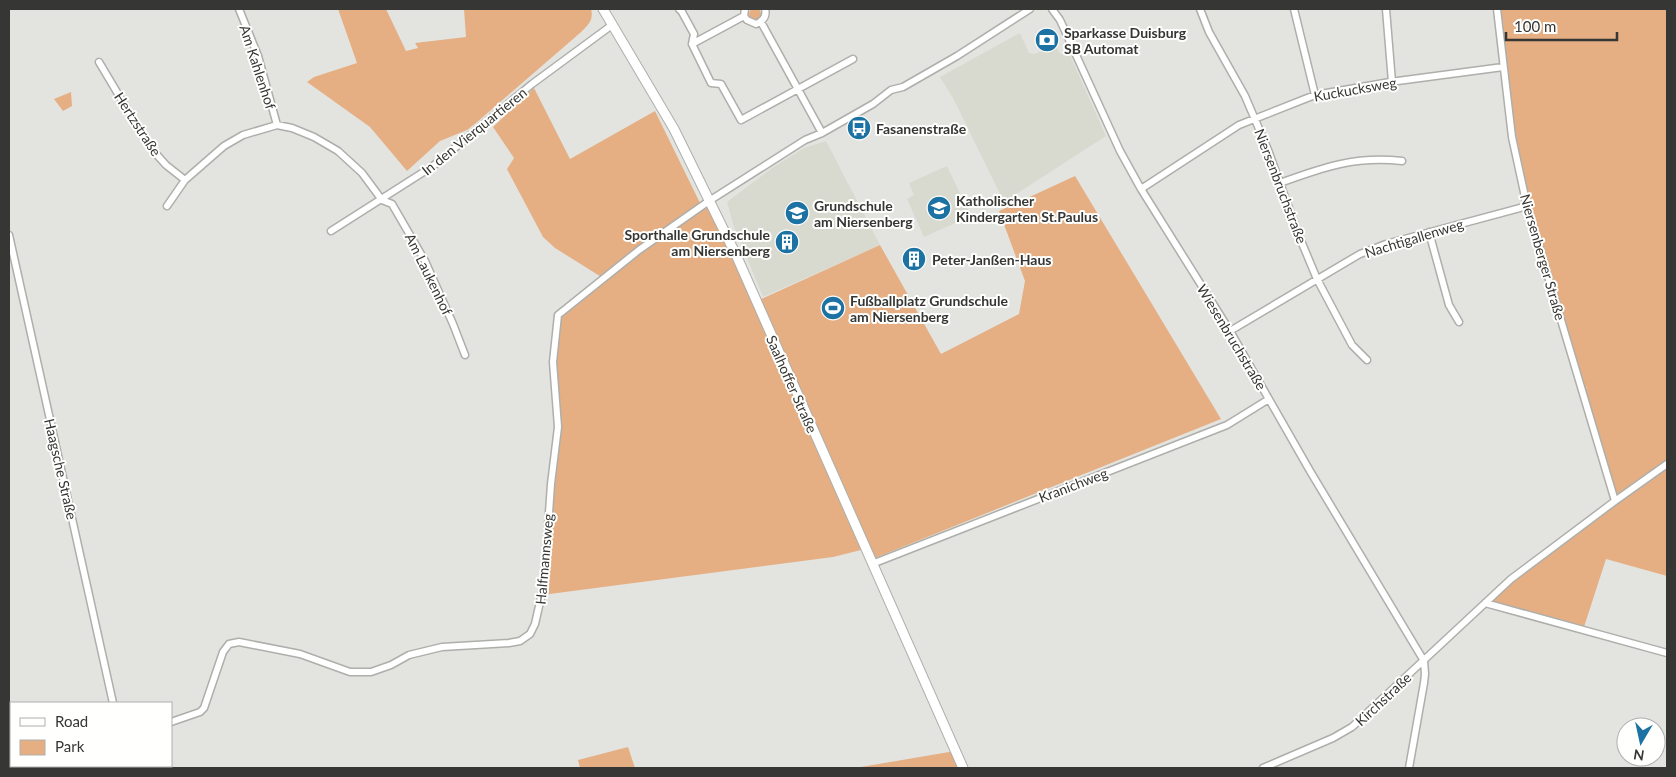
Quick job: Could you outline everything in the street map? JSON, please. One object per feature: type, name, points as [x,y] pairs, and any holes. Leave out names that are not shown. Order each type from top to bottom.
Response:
[{"type":"main road","name":"Saalhoffer Straße","points":[[603,9],[674,129],[737,257],[963,768]]},
{"type":"street","name":"Am Kahlenhof","points":[[239,9],[258,56],[276,126]]},
{"type":"street","points":[[679,9],[694,34],[692,44],[711,83],[721,84],[741,120],[853,59]]},
{"type":"street","points":[[692,44],[745,12],[750,22],[756,24],[761,22],[766,15],[765,9]]},
{"type":"street","points":[[709,201],[805,140],[822,133],[873,104],[891,90],[904,86],[958,56],[1030,9]]},
{"type":"street","name":"Wiesenbruchstraße","points":[[1052,9],[1060,20],[1120,151],[1141,189],[1230,331],[1424,661]]},
{"type":"street","name":"Niersenbruchstraße","points":[[1200,9],[1208,32],[1245,96],[1299,236],[1318,279],[1352,345],[1367,360]]},
{"type":"street","points":[[1294,9],[1315,95]]},
{"type":"street","points":[[1386,9],[1392,82]]},
{"type":"street","name":"Niersenberger Straße","points":[[1497,9],[1512,137],[1527,206],[1614,501]]},
{"type":"street","points":[[761,22],[822,133]]},
{"type":"street","name":"In den Vierquartieren","points":[[331,231],[382,200],[447,156],[525,90],[612,25]]},
{"type":"street","name":"Hertzstraße","points":[[99,62],[149,146],[166,165],[185,180]]},
{"type":"street","name":"Kuckucksweg","points":[[1141,189],[1238,126],[1315,95],[1392,82],[1503,67]]},
{"type":"street","points":[[167,206],[185,180],[224,146],[243,135],[276,126]]},
{"type":"street","name":"Am Laukenhof","points":[[276,126],[292,128],[314,137],[338,151],[362,172],[382,200],[392,204],[425,261],[465,356]]},
{"type":"street","points":[[1280,183],[1314,170],[1343,162],[1382,159],[1402,161]]},
{"type":"street","name":"Halfmannsweg","points":[[172,722],[200,712],[204,708],[223,652],[229,644],[239,642],[300,654],[350,672],[371,672],[392,665],[409,655],[438,647],[509,643],[520,641],[530,634],[539,614],[544,584],[551,484],[558,428],[552,362],[558,315],[639,250],[709,201]]},
{"type":"street","name":"Nachtigallenweg","points":[[1230,331],[1360,254],[1386,244],[1527,206]]},
{"type":"street","points":[[1429,232],[1449,305],[1460,322]]},
{"type":"street","name":"Haagsche Straße","points":[[9,235],[113,702]]},
{"type":"street","name":"Kranichweg","points":[[872,564],[1227,425],[1269,399]]},
{"type":"street","name":"Kirchstraße","points":[[1263,768],[1333,738],[1352,727],[1511,579],[1614,501],[1667,464]]},
{"type":"street","points":[[1485,603],[1667,652]]},
{"type":"street","points":[[1409,768],[1425,674],[1424,661]]},
{"type":"shaded area","points":[[1020,33],[1029,53],[1035,54],[1055,45],[1060,54],[1068,51],[1106,136],[1004,202],[953,98],[940,77]]},
{"type":"shaded area","name":"Grundschule am Niersenberg","points":[[826,141],[880,245],[763,297],[733,224],[727,202],[772,168],[804,148]]},
{"type":"shaded area","name":"Katholischer Kindergarten St.Paulus","points":[[947,166],[971,216],[924,237],[907,199],[914,195],[909,183]]},
{"type":"green space","points":[[753,8],[757,8],[761,14],[757,20],[753,20],[749,16],[749,12]]},
{"type":"green space","points":[[338,9],[386,9],[406,51],[418,48],[415,43],[466,37],[464,9],[591,9],[592,16],[588,25],[580,33],[476,123],[467,130],[440,141],[407,171],[370,127],[307,82],[314,77],[357,63]]},
{"type":"green space","points":[[1496,9],[1667,9],[1667,460],[1616,497],[1585,390],[1588,386],[1584,390],[1529,203],[1503,67]]},
{"type":"green space","points":[[534,88],[570,159],[655,111],[701,205],[709,201],[757,301],[880,245],[941,354],[1019,314],[1025,281],[999,211],[1075,176],[1221,419],[870,560],[865,549],[833,557],[542,595],[559,424],[553,362],[559,311],[603,278],[555,248],[543,237],[507,169],[514,158],[493,127]]},
{"type":"green space","points":[[71,92],[72,106],[63,111],[54,99]]},
{"type":"green space","points":[[1667,464],[1667,576],[1606,559],[1583,630],[1485,603],[1511,579]]},
{"type":"green space","points":[[628,747],[635,768],[580,768],[578,760]]},
{"type":"green space","points":[[955,751],[963,768],[855,768]]},
{"type":"place","name":"Sparkasse Duisburg SB Automat","points":[[1047,40]]},
{"type":"place","name":"Fasanenstraße","points":[[859,128]]},
{"type":"place","name":"Katholischer Kindergarten St.Paulus","points":[[939,208]]},
{"type":"place","name":"Grundschule am Niersenberg","points":[[797,213]]},
{"type":"place","name":"Sporthalle Grundschule am Niersenberg","points":[[787,242]]},
{"type":"place","name":"Peter-Janßen-Haus","points":[[914,259]]},
{"type":"place","name":"Fußballplatz Grundschule am Niersenberg","points":[[833,308]]}]
